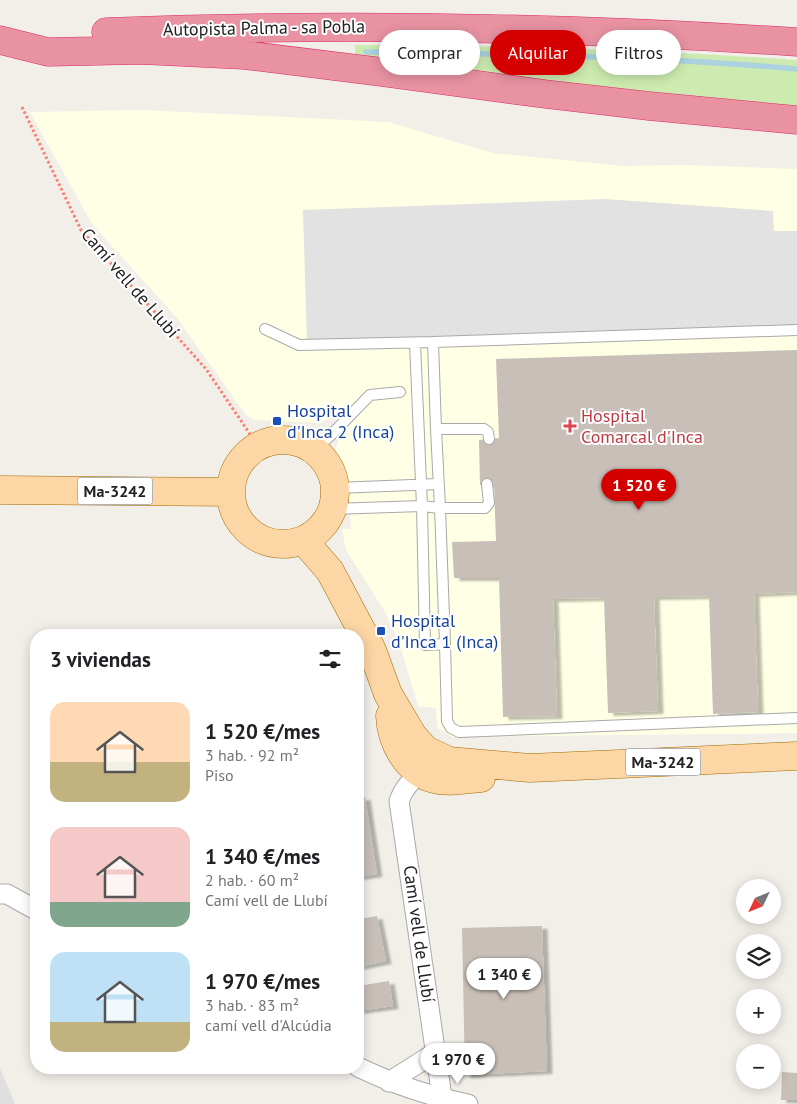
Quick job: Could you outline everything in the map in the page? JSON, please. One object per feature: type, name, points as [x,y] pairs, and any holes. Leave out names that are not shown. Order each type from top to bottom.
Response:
[{"type":"highway","name":"Autopista Palma - sa Pobla","points":[[0,40],[74,34],[183,29],[376,26],[602,31],[797,42]]},
{"type":"highway","points":[[0,40],[48,52],[141,50],[244,55],[545,94],[797,120]]},
{"type":"main road","points":[[275,440],[292,440],[313,450],[321,457],[331,471],[333,498],[326,522],[304,540],[287,544],[270,542],[254,535],[242,524],[234,509],[231,492],[233,478],[238,465],[247,454],[258,446],[275,440]]},
{"type":"main road","name":"Ma-3242","points":[[0,490],[231,492]]},
{"type":"main road","name":"Ma-3242","points":[[304,540],[330,571],[361,629]]},
{"type":"main road","name":"Ma-3242","points":[[364,635],[372,650],[388,694],[413,736],[426,750],[437,757],[449,761],[466,764],[492,764],[530,768],[797,756]]},
{"type":"main road","name":"Ma-3242","points":[[388,694],[390,723],[394,738],[401,753],[421,774],[434,779],[449,780],[492,777],[530,768]]},
{"type":"street","name":"Camí vell de Llubí","points":[[421,774],[403,790],[399,801],[443,1101]]},
{"type":"street","points":[[0,894],[7,894],[30,907]]},
{"type":"street","points":[[389,1082],[436,1052]]},
{"type":"street","points":[[364,1070],[389,1082],[443,1101],[468,1104]]},
{"type":"lane","points":[[265,329],[300,345],[797,330]]},
{"type":"lane","points":[[433,342],[445,644],[446,721],[451,728],[459,732],[797,718]]},
{"type":"lane","points":[[415,343],[422,485],[425,645],[445,644]]},
{"type":"lane","points":[[313,450],[331,435],[370,395],[400,392]]},
{"type":"lane","points":[[436,429],[484,429],[488,432],[489,439]]},
{"type":"lane","points":[[333,498],[438,484]]},
{"type":"lane","points":[[333,498],[440,508],[485,508],[489,503],[487,484]]},
{"type":"path","name":"Camí vell de Llubí","points":[[22,107],[81,230],[206,369],[258,446]]},
{"type":"shaded area","name":"Hospital Comarcal d'Inca","points":[[143,110],[388,122],[493,153],[623,166],[683,165],[797,169],[797,733],[452,737],[437,727],[436,708],[418,706],[394,631],[385,612],[346,550],[342,529],[351,529],[347,477],[335,452],[338,441],[346,430],[333,418],[319,423],[255,420],[246,415],[177,318],[92,224],[30,112]]},
{"type":"shaded area","points":[[605,199],[773,211],[774,231],[797,231],[797,330],[307,343],[303,210]]},
{"type":"shaded area","points":[[0,1068],[15,1104],[0,1104]]},
{"type":"green space","points":[[355,45],[379,45],[379,61],[355,58]]},
{"type":"green space","points":[[480,46],[490,47],[490,74],[480,73]]},
{"type":"green space","points":[[586,49],[596,50],[596,75],[681,75],[681,53],[797,60],[797,108],[675,97],[494,75],[586,75]]},
{"type":"building","points":[[797,350],[797,592],[754,594],[758,712],[713,714],[709,596],[654,597],[658,711],[608,713],[604,598],[553,599],[557,716],[503,717],[499,578],[454,578],[452,542],[496,541],[494,484],[480,485],[479,440],[499,438],[496,359]]},
{"type":"building","points":[[364,797],[377,874],[364,876]]},
{"type":"building","points":[[377,916],[386,961],[364,966],[364,918]]},
{"type":"building","points":[[542,926],[547,1071],[465,1075],[462,928]]},
{"type":"building","points":[[389,981],[393,1006],[364,1010],[364,985]]},
{"type":"building","points":[[782,1072],[797,1073],[797,1100],[781,1100]]},
{"type":"waterway","points":[[366,52],[635,58],[797,69]]},
{"type":"place","name":"Hospital d'Inca 2 (Inca)","points":[[277,421]]},
{"type":"place","name":"Hospital Comarcal d'Inca","points":[[570,426]]},
{"type":"place","name":"Hospital d'Inca 1 (Inca)","points":[[381,631]]}]
